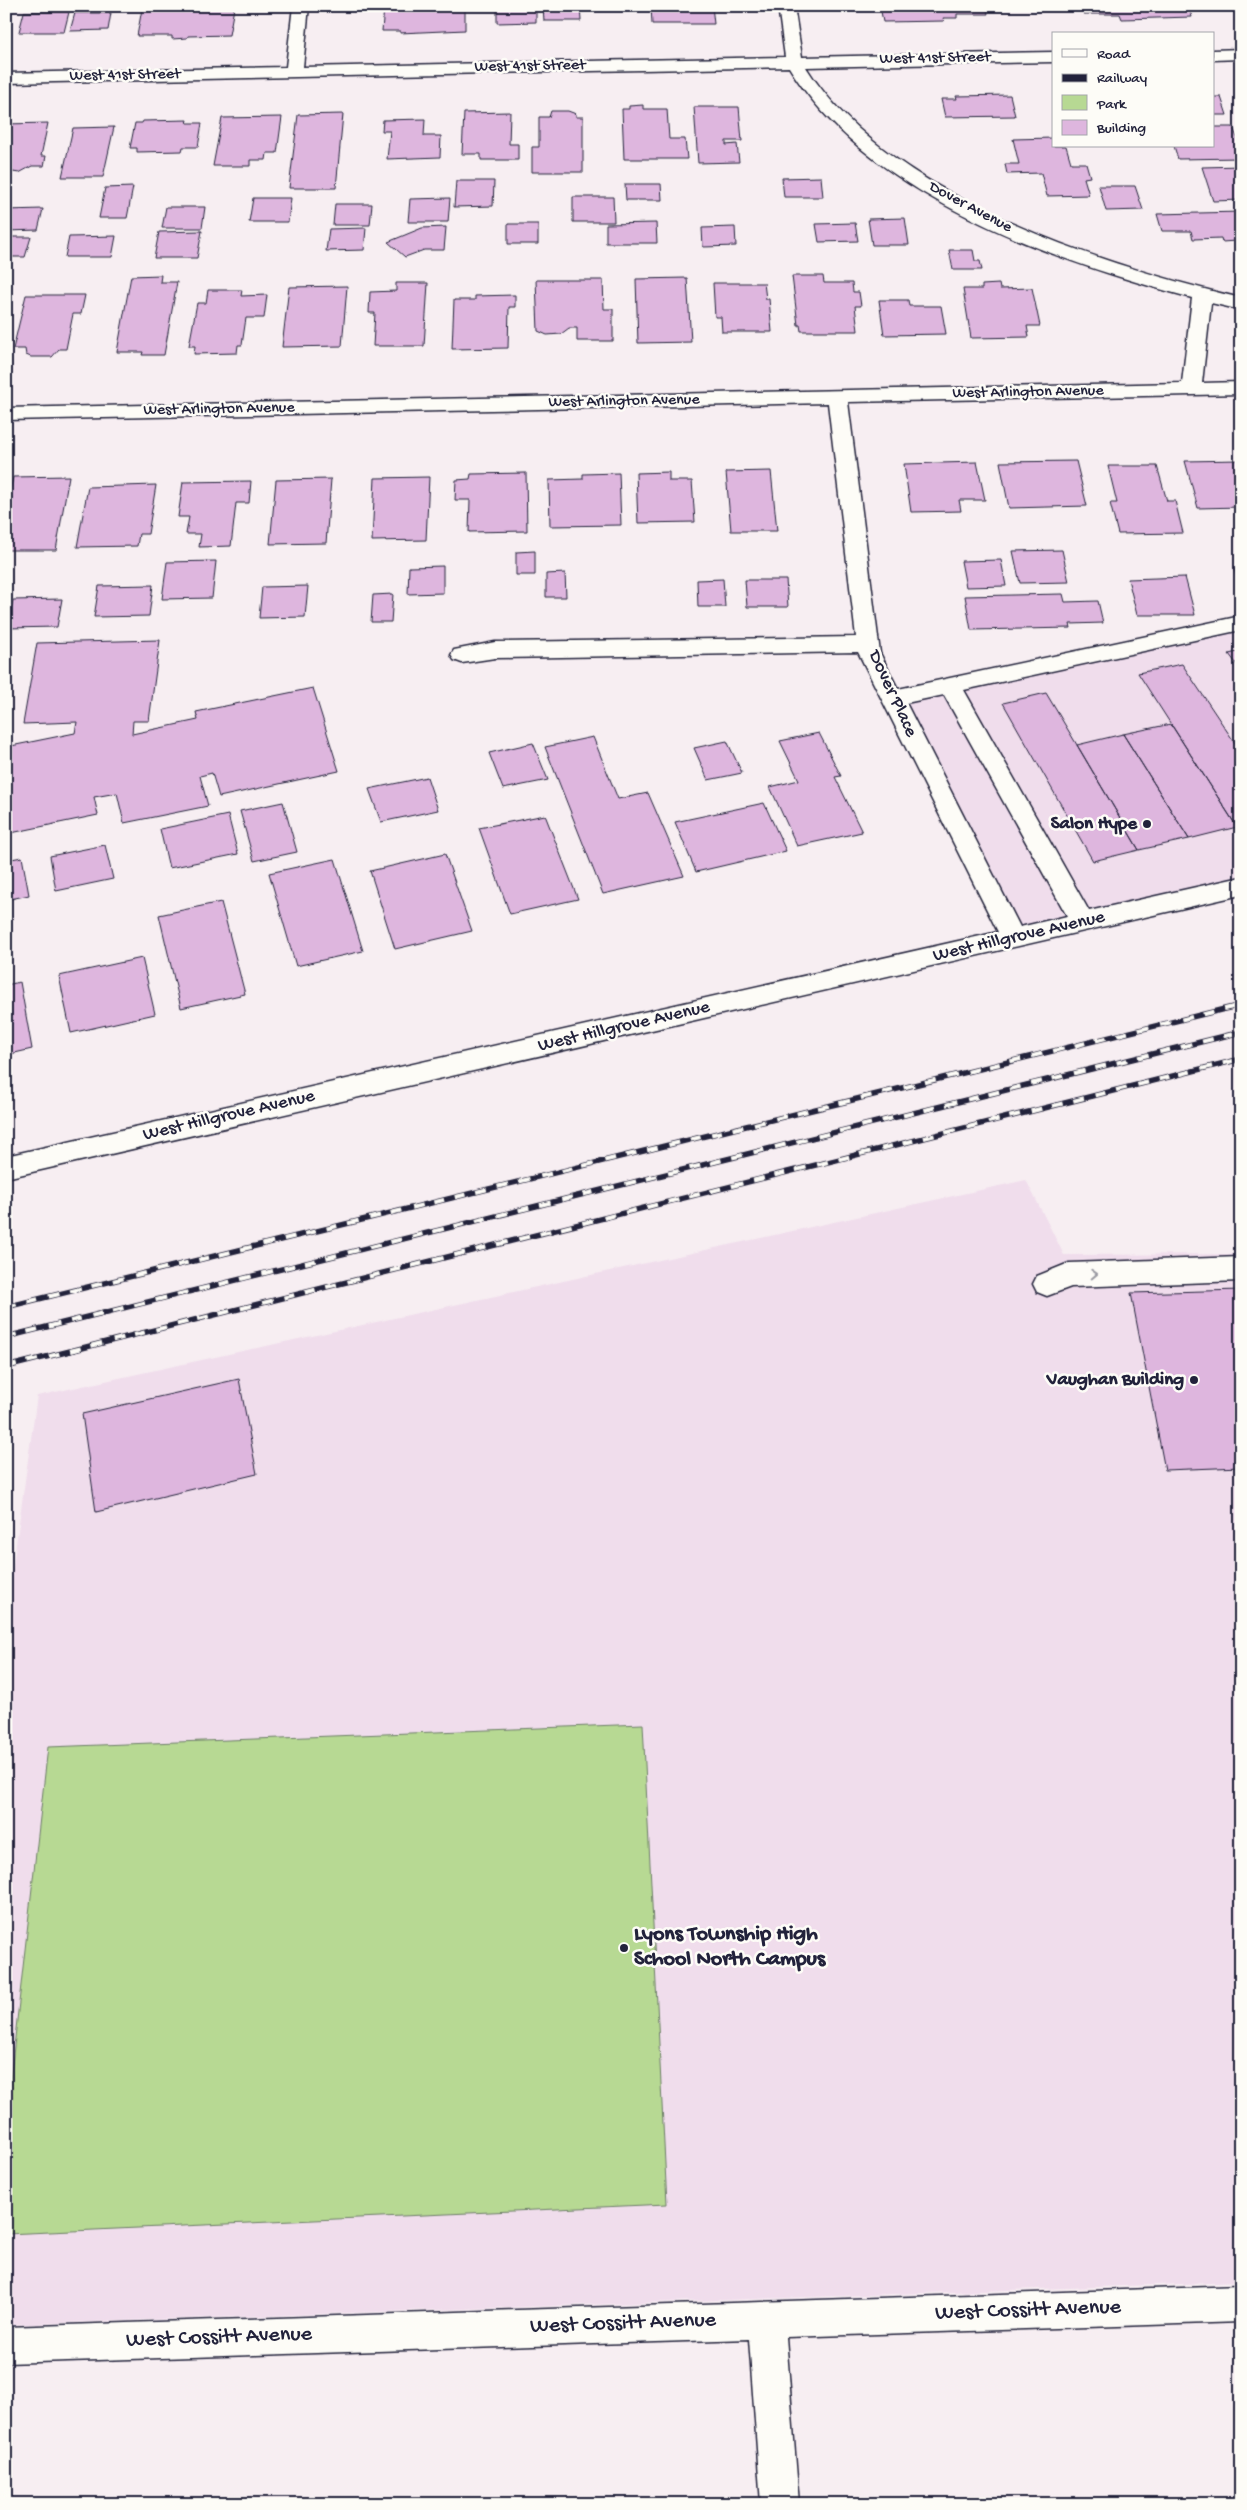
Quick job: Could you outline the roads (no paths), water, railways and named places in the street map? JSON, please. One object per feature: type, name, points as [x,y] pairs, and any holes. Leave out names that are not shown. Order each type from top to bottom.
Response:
[{"type":"street","points":[[294,72],[300,6]]},
{"type":"street","name":"Dover Avenue","points":[[786,6],[795,62],[836,116],[857,138],[954,202],[1000,226],[1068,254],[1124,273],[1241,304]]},
{"type":"street","points":[[1214,55],[1241,54]]},
{"type":"street","name":"West 41st Street","points":[[6,78],[1052,57]]},
{"type":"street","points":[[1191,389],[1202,295]]},
{"type":"street","name":"West Arlington Avenue","points":[[6,414],[1241,388]]},
{"type":"street","name":"Dover Place","points":[[837,397],[869,653],[1014,938]]},
{"type":"street","points":[[892,698],[1241,623]]},
{"type":"street","points":[[462,655],[495,650],[868,644]]},
{"type":"street","points":[[950,685],[1083,923]]},
{"type":"street","name":"West Hillgrove Avenue","points":[[6,1167],[1241,886]]},
{"type":"street","points":[[1047,1284],[1069,1275],[1241,1269]]},
{"type":"street","name":"West Cossitt Avenue","points":[[6,2345],[1241,2304]]},
{"type":"street","points":[[766,2319],[780,2504]]},
{"type":"railway","points":[[6,1307],[1241,1005]]},
{"type":"railway","points":[[6,1337],[1241,1032]]},
{"type":"railway","points":[[6,1367],[1241,1059]]},
{"type":"place","name":"Salon Hype","points":[[1147,824]]},
{"type":"place","name":"Vaughan Building","points":[[1194,1380]]},
{"type":"place","name":"Lyons Township High School North Campus","points":[[624,1948]]}]
